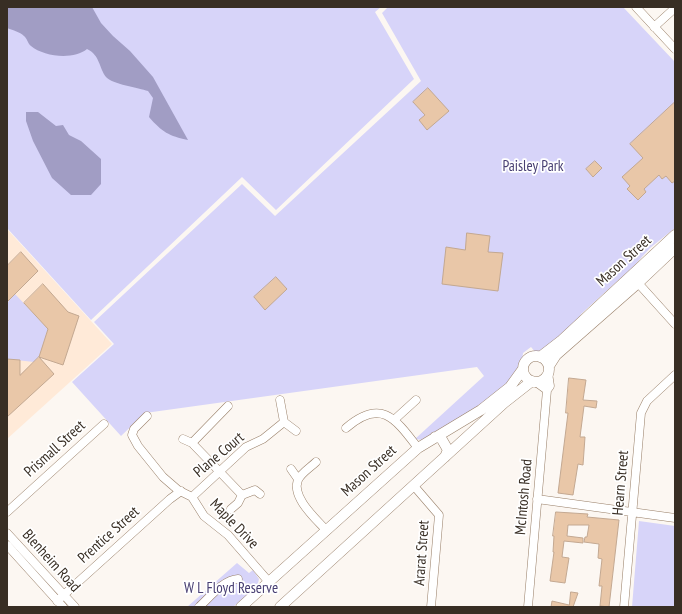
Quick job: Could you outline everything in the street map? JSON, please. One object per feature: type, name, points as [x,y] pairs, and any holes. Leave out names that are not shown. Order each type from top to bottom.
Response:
[{"type":"street","points":[[636,7],[675,50]]},
{"type":"street","points":[[654,27],[675,8]]},
{"type":"street","name":"Mason Street","points":[[548,369],[556,355],[638,283],[671,247],[675,235]]},
{"type":"street","name":"Mason Street","points":[[540,356],[562,340],[671,247]]},
{"type":"street","points":[[638,283],[675,324]]},
{"type":"street","points":[[280,607],[504,403],[534,381],[542,380],[548,369],[546,360],[540,356],[534,356],[528,359],[523,369],[525,375],[534,381],[547,390]]},
{"type":"street","name":"Mason Street","points":[[242,607],[418,448],[481,410],[510,387],[523,369]]},
{"type":"street","name":"McIntosh Road","points":[[528,607],[547,390],[550,386],[548,369]]},
{"type":"street","name":"Hearn Street","points":[[624,607],[643,407],[646,401],[675,375]]},
{"type":"street","points":[[280,400],[284,422],[296,431]]},
{"type":"street","points":[[394,420],[416,400]]},
{"type":"street","points":[[192,443],[228,406]]},
{"type":"street","points":[[346,428],[359,417],[367,414],[383,414],[394,420],[418,448]]},
{"type":"street","name":"Maple Drive","points":[[147,416],[134,429],[132,435],[138,446],[162,477],[181,492],[192,497],[204,516],[228,535],[269,582]]},
{"type":"street","name":"Plane Court","points":[[192,497],[246,447],[264,439],[284,422]]},
{"type":"street","name":"Prismall Street","points":[[7,512],[104,424]]},
{"type":"street","points":[[435,437],[441,438],[448,446],[448,450],[444,458]]},
{"type":"street","points":[[183,439],[192,443],[242,495]]},
{"type":"street","points":[[316,462],[298,480],[297,488],[303,504],[326,530]]},
{"type":"street","points":[[291,469],[298,480]]},
{"type":"street","name":"Ararat Street","points":[[414,486],[439,515],[431,607]]},
{"type":"street","points":[[231,509],[238,503],[242,495],[255,490],[260,494]]},
{"type":"street","name":"Prentice Street","points":[[61,601],[170,499],[181,492]]},
{"type":"street","points":[[537,499],[675,518]]},
{"type":"street","name":"Blenheim Road","points":[[7,533],[61,601]]},
{"type":"street","name":"Blenheim Road","points":[[7,545],[61,601],[75,607]]},
{"type":"street","points":[[199,607],[224,584],[232,579],[238,579]]},
{"type":"shaded area","points":[[7,7],[92,7],[101,23],[130,51],[153,77],[188,140],[166,133],[158,126],[149,117],[153,98],[148,91],[114,82],[106,77],[97,58],[87,49],[75,55],[59,56],[43,53],[31,46],[25,37],[18,32],[7,28]]},
{"type":"shaded area","points":[[26,112],[38,112],[56,126],[63,125],[69,135],[81,141],[101,159],[101,184],[91,195],[71,195],[52,178],[33,141],[26,121]]},
{"type":"shaded area","points":[[7,229],[112,344],[7,439]]},
{"type":"green space","points":[[7,7],[381,7],[375,12],[414,79],[276,210],[242,177],[91,320],[7,228]]},
{"type":"green space","name":"Paisley Park","points":[[388,7],[623,7],[675,62],[675,228],[650,248],[633,267],[581,314],[579,319],[540,353],[536,353],[531,347],[523,353],[521,369],[508,382],[471,412],[422,440],[415,439],[484,376],[477,367],[145,413],[121,436],[72,382],[114,344],[94,322],[242,184],[275,216],[421,81],[382,13]]},
{"type":"green space","points":[[15,294],[48,329],[39,357],[34,362],[7,359],[7,305],[9,300]]},
{"type":"green space","points":[[639,521],[675,526],[675,607],[632,607]]},
{"type":"green space","name":"W L Floyd Reserve","points":[[237,563],[249,573],[253,570],[259,579],[257,587],[233,607],[187,607]]},
{"type":"building","points":[[428,88],[449,111],[427,130],[419,120],[425,115],[413,102]]},
{"type":"building","points":[[675,102],[675,181],[672,183],[666,176],[662,179],[659,175],[644,189],[646,192],[638,200],[627,189],[630,186],[622,177],[643,158],[630,144]]},
{"type":"building","points":[[595,161],[602,168],[593,177],[586,169]]},
{"type":"building","points":[[467,233],[490,236],[488,252],[503,253],[498,291],[442,284],[446,247],[465,250]]},
{"type":"building","points":[[21,252],[38,271],[7,302],[7,266]]},
{"type":"building","points":[[276,277],[287,289],[265,310],[254,297]]},
{"type":"building","points":[[43,284],[68,312],[79,316],[63,365],[39,357],[48,329],[24,303]]},
{"type":"building","points":[[39,357],[54,374],[7,417],[7,359],[20,360],[20,375]]},
{"type":"building","points":[[569,378],[586,380],[583,400],[597,401],[596,408],[584,406],[580,437],[585,437],[583,465],[578,464],[573,495],[558,493],[568,413],[566,413]]},
{"type":"building","points":[[556,512],[588,514],[587,517],[619,520],[609,607],[600,606],[602,586],[599,586],[602,559],[598,558],[599,544],[584,542],[585,537],[587,537],[589,525],[568,525],[567,536],[583,538],[583,543],[564,541],[562,557],[569,558],[565,583],[550,581],[554,552],[553,536]]},
{"type":"building","points":[[571,592],[578,593],[573,607],[551,607],[552,601],[569,605]]}]
